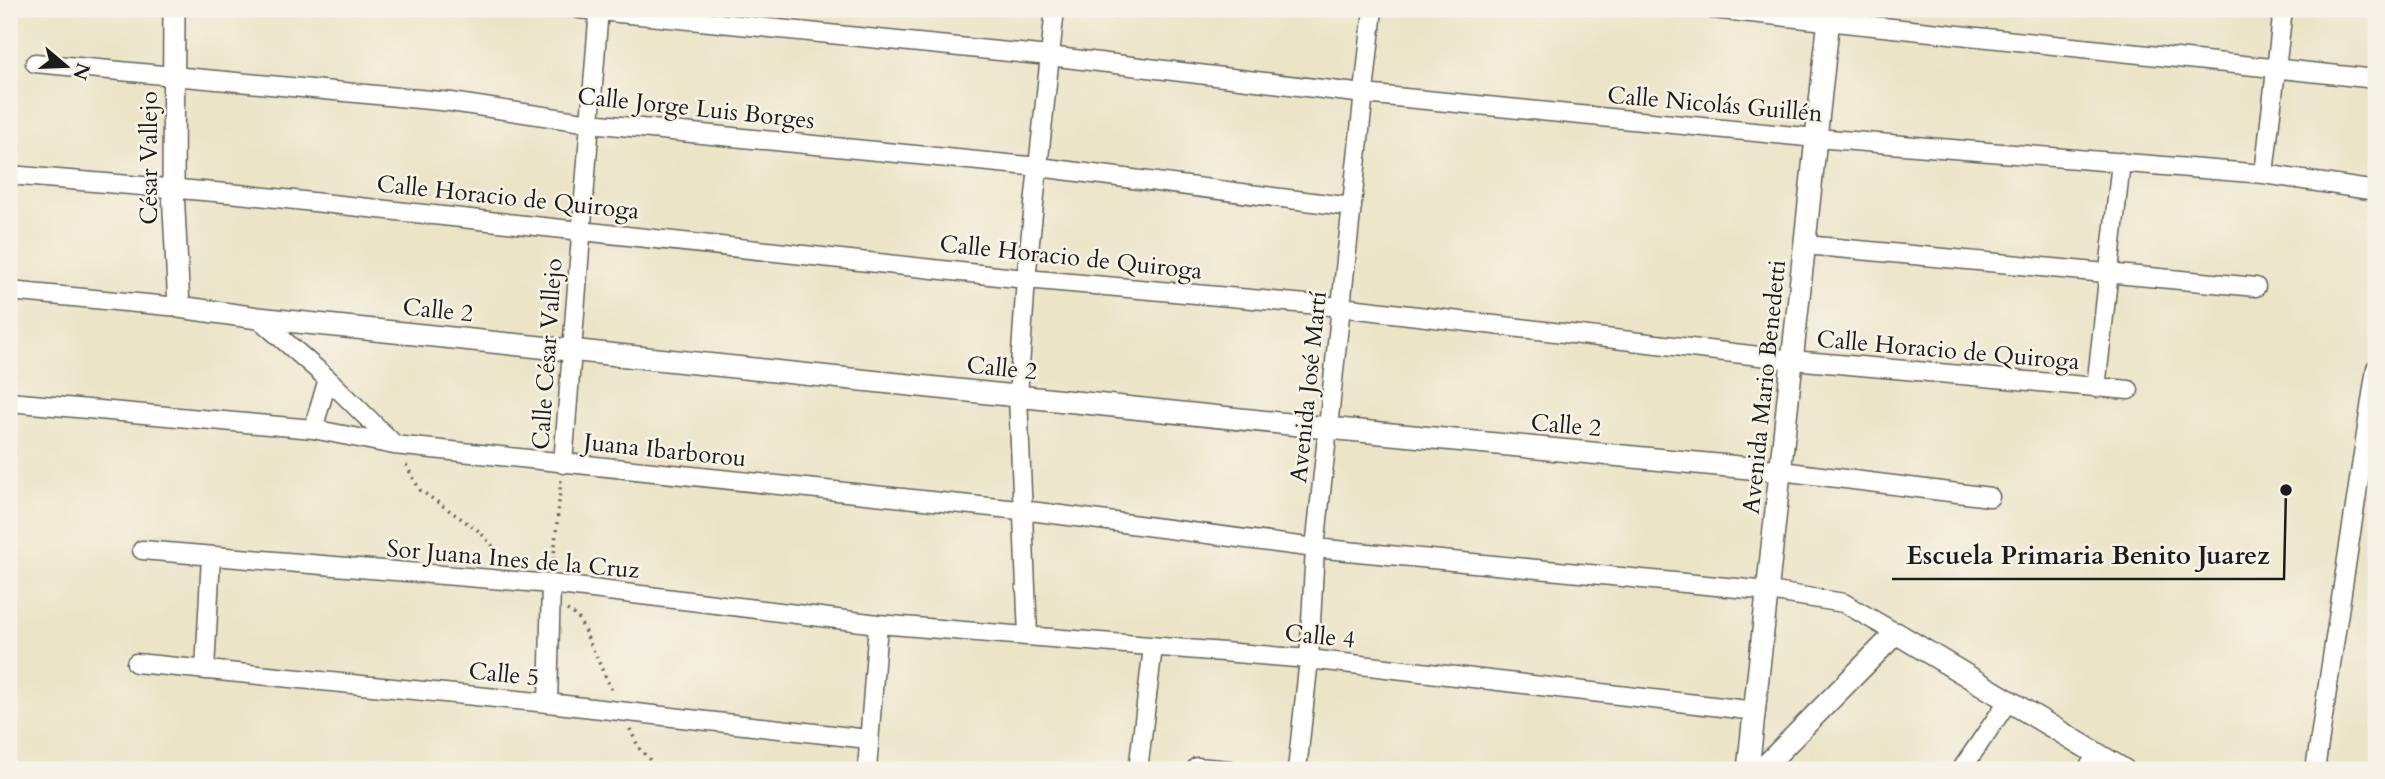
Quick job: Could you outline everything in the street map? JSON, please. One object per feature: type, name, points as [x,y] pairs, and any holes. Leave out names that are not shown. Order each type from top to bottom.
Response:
[{"type":"street","name":"César Vallejo","points":[[174,9],[173,190],[179,307]]},
{"type":"street","name":"Calle Nicolás Guillén","points":[[579,9],[1049,56],[1364,94],[1816,138],[2264,174],[2376,191]]},
{"type":"street","points":[[1028,636],[1018,396],[1026,279],[1055,9]]},
{"type":"street","name":"Avenida José Martí","points":[[1297,770],[1309,659],[1315,548],[1373,9]]},
{"type":"street","points":[[1712,9],[1830,15],[2376,79]]},
{"type":"street","points":[[2264,174],[2283,9]]},
{"type":"street","name":"Calle César Vallejo","points":[[563,464],[599,10]]},
{"type":"street","name":"Avenida Mario Benedetti","points":[[1748,770],[1830,15]]},
{"type":"street","name":"Calle Jorge Luis Borges","points":[[35,63],[451,102],[590,123],[1039,167],[1352,207]]},
{"type":"street","points":[[2096,388],[2121,162]]},
{"type":"street","name":"Calle Horacio de Quiroga","points":[[9,175],[581,229],[1026,279],[1341,307],[1793,360],[2129,390]]},
{"type":"street","points":[[1805,245],[2256,287]]},
{"type":"street","name":"Calle 2","points":[[9,291],[1328,428],[1781,471],[1990,497]]},
{"type":"street","points":[[258,318],[328,379],[394,444]]},
{"type":"street","points":[[2315,770],[2376,368]]},
{"type":"street","points":[[313,429],[328,379]]},
{"type":"street","name":"Juana Ibarborou","points":[[9,402],[313,429],[394,444],[1021,511],[1315,548],[1769,591],[1844,603],[1896,633]]},
{"type":"street","name":"Sor Juana Ines de la Cruz","points":[[142,550],[551,584],[878,624]]},
{"type":"street","points":[[205,670],[211,556]]},
{"type":"street","points":[[548,703],[551,584]]},
{"type":"street","points":[[866,770],[878,624]]},
{"type":"street","name":"Calle 4","points":[[878,624],[1309,659],[1756,711]]},
{"type":"street","points":[[1761,770],[1896,633],[2009,700],[2092,762],[2124,770]]},
{"type":"street","points":[[1138,770],[1153,647]]},
{"type":"street","name":"Calle 5","points":[[135,663],[548,703],[868,739]]},
{"type":"street","points":[[1961,770],[2009,700]]},
{"type":"street","points":[[1197,767],[1230,770]]},
{"type":"path","name":"Calle César Vallejo","points":[[551,584],[563,464]]},
{"type":"place","name":"Escuela Primaria Benito Juarez","points":[[2286,490]]}]
